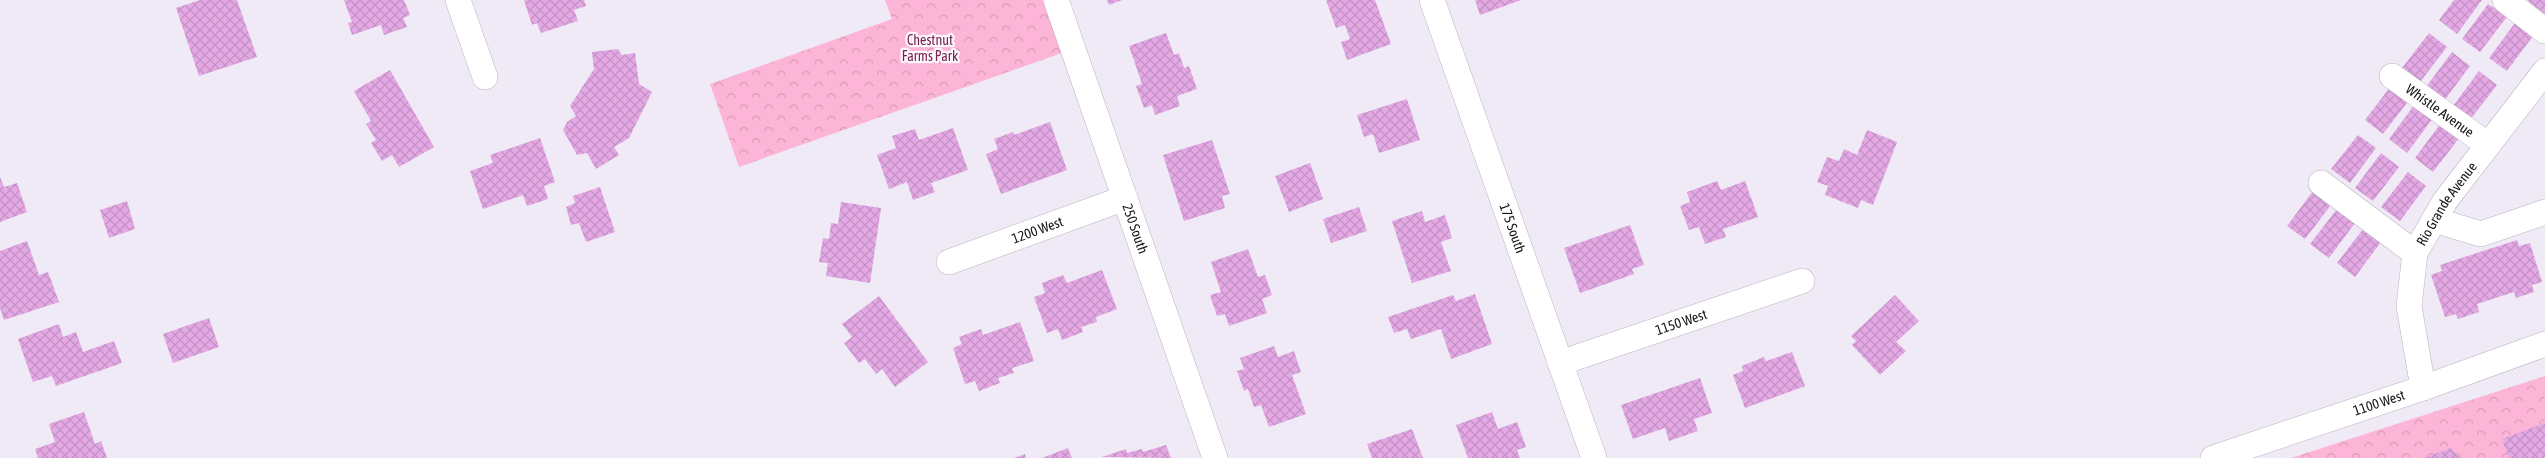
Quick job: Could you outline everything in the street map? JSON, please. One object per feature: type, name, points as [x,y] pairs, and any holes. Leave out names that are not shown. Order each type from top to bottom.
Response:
[{"type":"street","points":[[458,0],[484,77]]},
{"type":"street","name":"250 South","points":[[1056,0],[1215,458]]},
{"type":"street","name":"175 South","points":[[1432,0],[1594,458]]},
{"type":"street","points":[[2505,0],[2545,31]]},
{"type":"street","name":"Rio Grande Avenue","points":[[2423,388],[2409,306],[2416,253],[2445,201],[2545,71]]},
{"type":"street","name":"Whistle Avenue","points":[[2392,76],[2488,145]]},
{"type":"street","points":[[2322,183],[2416,253]]},
{"type":"street","name":"1200 West","points":[[949,262],[1125,198]]},
{"type":"street","points":[[2434,220],[2481,234],[2545,212]]},
{"type":"street","name":"1150 West","points":[[1560,363],[1802,281]]},
{"type":"street","name":"1100 West","points":[[2213,458],[2423,388],[2545,344]]},
{"type":"green space","name":"Chestnut Farms Park","points":[[885,0],[1056,0],[1073,49],[739,167],[710,84],[892,19]]},
{"type":"green space","points":[[2545,376],[2545,458],[2291,458]]},
{"type":"building","points":[[200,0],[237,0],[257,57],[199,76],[176,8]]},
{"type":"building","points":[[344,0],[404,0],[410,15],[403,18],[407,27],[384,35],[381,25],[352,35],[348,23],[352,22]]},
{"type":"building","points":[[524,0],[584,0],[586,6],[574,10],[578,21],[541,33],[537,23],[532,25]]},
{"type":"building","points":[[1107,0],[1122,0],[1109,5]]},
{"type":"building","points":[[1326,0],[1375,0],[1391,44],[1347,60],[1341,42],[1350,39],[1345,25],[1336,28]]},
{"type":"building","points":[[1475,0],[1521,0],[1480,15]]},
{"type":"building","points":[[2454,0],[2482,0],[2457,34],[2439,20]]},
{"type":"building","points":[[2545,0],[2545,14],[2528,1]]},
{"type":"building","points":[[2488,4],[2507,17],[2480,52],[2462,39]]},
{"type":"building","points":[[2515,23],[2533,36],[2507,71],[2489,58]]},
{"type":"building","points":[[1166,33],[1174,55],[1179,53],[1184,68],[1189,66],[1197,89],[1177,96],[1180,106],[1155,115],[1152,105],[1144,108],[1136,86],[1142,84],[1129,46]]},
{"type":"building","points":[[2429,33],[2447,47],[2420,82],[2402,68]]},
{"type":"building","points":[[618,49],[622,55],[635,53],[639,84],[652,92],[629,138],[614,147],[619,155],[596,169],[587,153],[577,155],[563,130],[567,122],[576,116],[570,106],[594,69],[592,52]]},
{"type":"building","points":[[2452,52],[2470,66],[2444,101],[2426,87]]},
{"type":"building","points":[[390,70],[434,147],[399,167],[392,155],[382,161],[371,143],[376,140],[366,124],[371,121],[354,91]]},
{"type":"building","points":[[2479,71],[2497,85],[2470,120],[2453,106]]},
{"type":"building","points":[[2391,86],[2410,99],[2383,134],[2365,120]]},
{"type":"building","points":[[1407,99],[1420,140],[1379,153],[1373,134],[1364,137],[1357,115]]},
{"type":"building","points":[[2415,104],[2433,118],[2407,153],[2389,139]]},
{"type":"building","points":[[1050,122],[1067,170],[1001,194],[986,154],[998,149],[994,139],[1013,132],[1014,135]]},
{"type":"building","points":[[2441,123],[2460,137],[2433,172],[2415,158]]},
{"type":"building","points":[[953,128],[968,170],[931,183],[935,192],[913,200],[907,182],[889,189],[877,155],[896,148],[892,136],[915,129],[919,140]]},
{"type":"building","points":[[1867,130],[1897,142],[1873,205],[1861,200],[1858,208],[1825,195],[1828,186],[1817,182],[1827,157],[1839,161],[1844,149],[1857,155]]},
{"type":"building","points":[[2358,135],[2376,148],[2350,183],[2331,169]]},
{"type":"building","points":[[540,138],[555,182],[544,186],[548,199],[527,206],[523,195],[483,209],[470,171],[493,163],[490,155]]},
{"type":"building","points":[[1212,140],[1230,194],[1222,196],[1225,208],[1184,221],[1163,155]]},
{"type":"building","points":[[2381,153],[2399,167],[2373,201],[2355,188]]},
{"type":"building","points":[[1310,163],[1323,199],[1289,212],[1275,176]]},
{"type":"building","points":[[2408,172],[2426,186],[2400,221],[2381,207]]},
{"type":"building","points":[[0,177],[4,187],[17,183],[27,212],[0,222]]},
{"type":"building","points":[[1717,181],[1721,190],[1745,181],[1758,217],[1723,229],[1726,237],[1705,244],[1699,227],[1689,230],[1680,206],[1690,202],[1687,192]]},
{"type":"building","points":[[600,187],[615,232],[586,242],[579,223],[571,225],[566,207],[575,203],[573,196]]},
{"type":"building","points":[[2313,191],[2331,205],[2305,239],[2287,226]]},
{"type":"building","points":[[127,201],[135,229],[109,238],[100,210]]},
{"type":"building","points":[[841,202],[881,208],[870,283],[826,276],[828,263],[819,262],[823,238],[829,239],[831,223],[838,224]]},
{"type":"building","points":[[1359,207],[1367,231],[1331,243],[1323,219]]},
{"type":"building","points":[[2337,209],[2355,223],[2329,258],[2310,244]]},
{"type":"building","points":[[1422,211],[1425,222],[1445,215],[1452,238],[1441,242],[1451,271],[1412,283],[1392,221]]},
{"type":"building","points":[[1630,225],[1644,265],[1632,269],[1634,274],[1580,293],[1564,248]]},
{"type":"building","points":[[2363,229],[2381,242],[2355,277],[2337,263]]},
{"type":"building","points":[[2517,240],[2519,246],[2530,243],[2542,282],[2532,285],[2534,292],[2516,298],[2514,292],[2477,304],[2479,312],[2458,319],[2456,314],[2445,317],[2431,275],[2442,271],[2440,265]]},
{"type":"building","points":[[27,241],[39,275],[48,272],[59,302],[4,320],[0,308],[0,251]]},
{"type":"building","points":[[1248,249],[1258,277],[1265,275],[1272,295],[1262,299],[1267,313],[1229,326],[1225,314],[1217,316],[1210,295],[1221,292],[1211,262]]},
{"type":"building","points":[[1102,270],[1117,309],[1096,317],[1097,322],[1081,327],[1083,332],[1062,340],[1058,329],[1047,333],[1034,297],[1045,293],[1042,283],[1063,275],[1067,283]]},
{"type":"building","points":[[1475,294],[1492,344],[1451,359],[1441,329],[1411,339],[1407,329],[1394,333],[1388,317],[1453,295],[1456,301]]},
{"type":"building","points":[[1895,295],[1919,321],[1896,342],[1906,351],[1880,375],[1852,345],[1856,341],[1851,336]]},
{"type":"building","points":[[879,296],[928,362],[895,387],[882,369],[876,374],[865,359],[859,363],[844,343],[852,337],[842,324]]},
{"type":"building","points":[[209,318],[219,347],[173,363],[163,334]]},
{"type":"building","points":[[1020,322],[1034,361],[1012,368],[1014,373],[998,378],[1000,383],[979,391],[975,381],[965,384],[953,348],[962,344],[959,337],[981,329],[983,335]]},
{"type":"building","points":[[59,324],[63,337],[76,332],[83,352],[114,341],[122,363],[56,386],[52,376],[33,382],[18,339]]},
{"type":"building","points":[[1274,346],[1278,357],[1294,351],[1301,372],[1292,375],[1306,414],[1269,427],[1261,405],[1254,407],[1248,389],[1244,391],[1237,371],[1244,369],[1240,358]]},
{"type":"building","points":[[1792,352],[1805,386],[1745,408],[1733,375],[1743,371],[1742,366],[1764,357],[1766,361]]},
{"type":"building","points":[[1700,378],[1712,413],[1694,419],[1698,431],[1669,441],[1665,428],[1633,439],[1621,405]]},
{"type":"building","points":[[84,412],[95,444],[101,441],[107,458],[38,458],[35,449],[55,442],[49,424]]},
{"type":"building","points":[[1492,412],[1498,429],[1517,422],[1526,447],[1517,450],[1520,458],[1468,458],[1456,425]]},
{"type":"building","points":[[2545,423],[2545,458],[2509,458],[2502,439]]},
{"type":"building","points":[[1412,429],[1423,458],[1372,458],[1367,444]]},
{"type":"building","points":[[1166,445],[1171,458],[1102,457],[1126,449],[1127,453],[1142,449],[1143,452]]},
{"type":"building","points":[[1068,448],[1072,458],[1042,458]]},
{"type":"building","points":[[2451,448],[2460,458],[2424,458]]},
{"type":"building","points":[[1025,454],[1026,458],[1014,458]]}]
